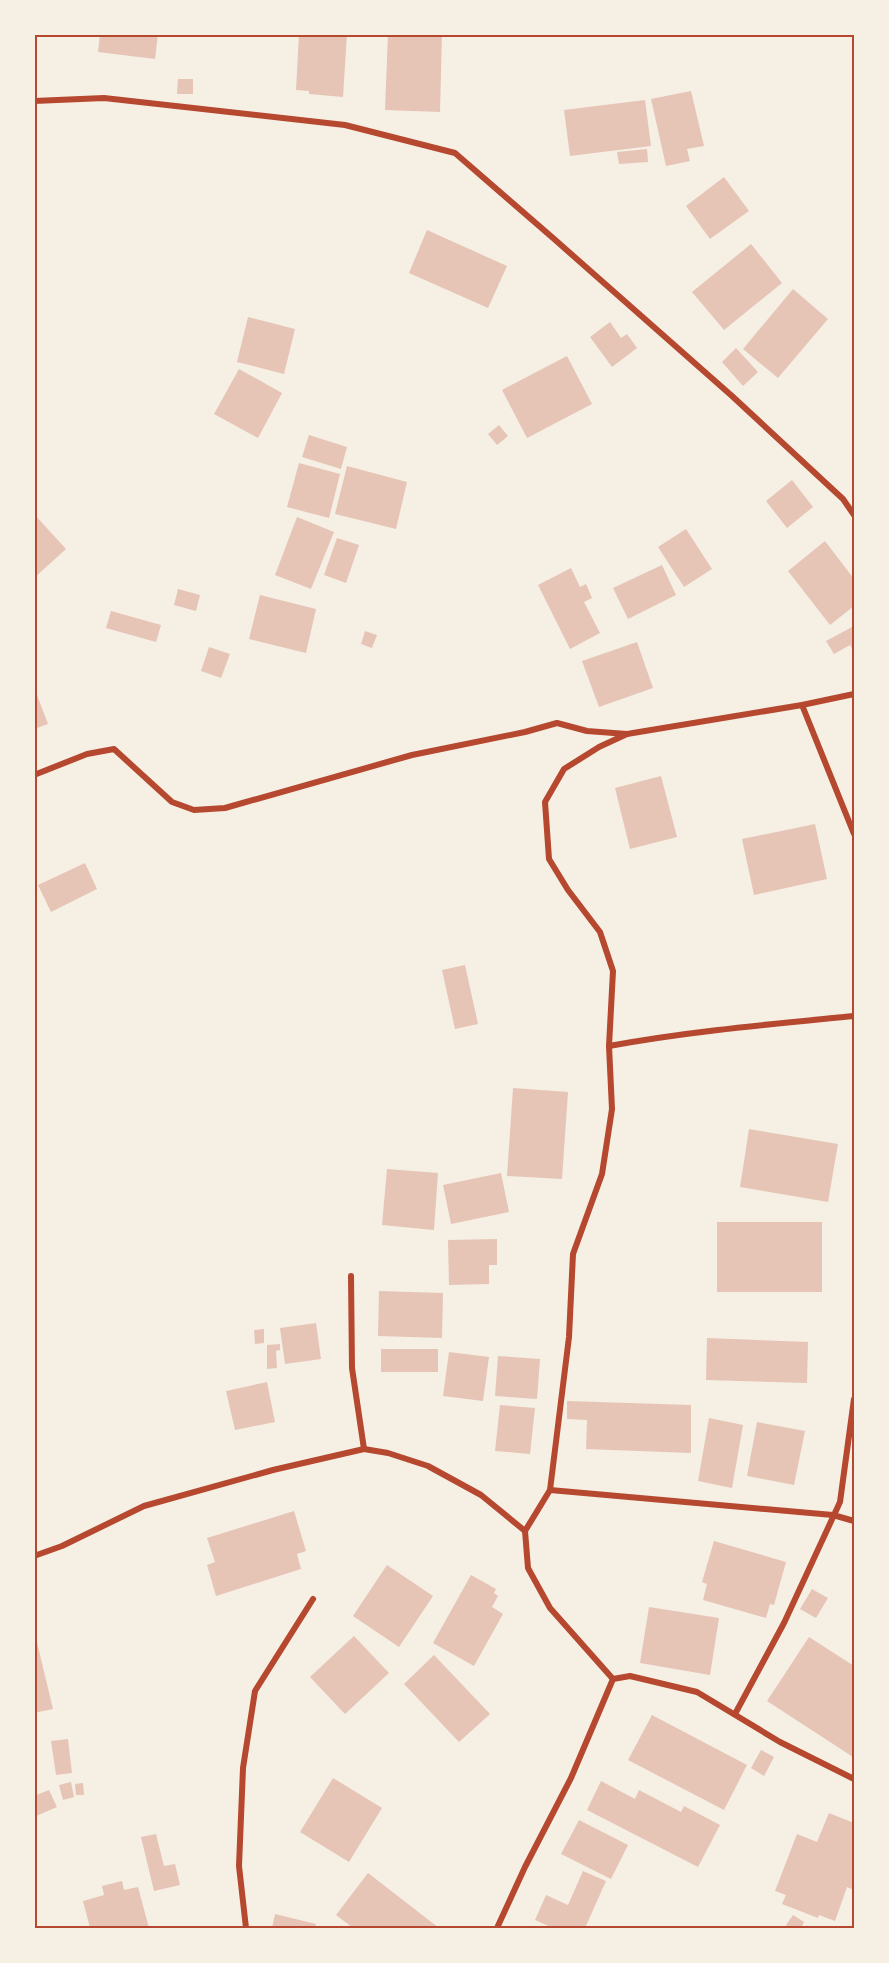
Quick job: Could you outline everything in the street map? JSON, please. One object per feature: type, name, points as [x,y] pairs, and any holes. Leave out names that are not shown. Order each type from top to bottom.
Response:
[{"type":"street","points":[[34,101],[104,98],[345,125],[455,153],[732,396],[843,499],[855,515]]},
{"type":"street","points":[[34,775],[87,754],[114,749],[172,802],[194,810],[225,808],[412,755],[525,732],[557,723],[587,731],[627,734],[855,694]]},
{"type":"street","points":[[802,705],[855,834]]},
{"type":"street","points":[[613,1679],[550,1608],[528,1568],[525,1531],[550,1490],[569,1337],[573,1254],[602,1174],[612,1109],[609,1046],[613,971],[600,932],[568,890],[549,859],[545,802],[564,769],[599,747],[627,734]]},
{"type":"street","points":[[609,1046],[684,1035],[855,1016]]},
{"type":"street","points":[[351,1276],[352,1368],[364,1449]]},
{"type":"street","points":[[735,1714],[784,1623],[840,1502],[855,1399]]},
{"type":"street","points":[[34,1556],[62,1546],[144,1506],[273,1470],[364,1449],[388,1453],[428,1466],[481,1495],[525,1531]]},
{"type":"street","points":[[550,1490],[833,1515],[855,1521]]},
{"type":"street","points":[[246,1929],[240,1866],[242,1779],[255,1691],[313,1599]]},
{"type":"street","points":[[613,1679],[630,1676],[697,1692],[780,1742],[855,1779]]},
{"type":"street","points":[[497,1929],[525,1867],[571,1778],[613,1679]]},
{"type":"building","points":[[100,34],[158,34],[155,59],[98,52]]},
{"type":"building","points":[[299,34],[347,34],[343,97],[309,94],[309,91],[296,90]]},
{"type":"building","points":[[388,34],[442,34],[440,112],[385,110]]},
{"type":"building","points":[[178,79],[193,79],[193,94],[177,94]]},
{"type":"building","points":[[691,91],[704,146],[687,149],[690,161],[666,166],[651,99]]},
{"type":"building","points":[[645,100],[651,146],[570,156],[564,110]]},
{"type":"building","points":[[647,149],[648,162],[619,164],[617,152]]},
{"type":"building","points":[[724,177],[749,211],[710,239],[686,206]]},
{"type":"building","points":[[427,230],[507,266],[488,308],[409,273]]},
{"type":"building","points":[[751,244],[782,283],[724,330],[692,292]]},
{"type":"building","points":[[793,289],[828,319],[778,378],[743,349]]},
{"type":"building","points":[[248,317],[295,329],[284,374],[237,362]]},
{"type":"building","points":[[610,322],[621,338],[627,334],[637,348],[612,367],[590,337]]},
{"type":"building","points":[[736,348],[758,372],[743,386],[722,362]]},
{"type":"building","points":[[567,356],[592,404],[527,438],[502,390]]},
{"type":"building","points":[[239,369],[282,393],[258,438],[214,414]]},
{"type":"building","points":[[499,425],[508,436],[497,445],[488,434]]},
{"type":"building","points":[[309,435],[347,447],[341,469],[302,457]]},
{"type":"building","points":[[299,463],[340,474],[329,518],[287,507]]},
{"type":"building","points":[[347,466],[407,482],[396,529],[335,514]]},
{"type":"building","points":[[792,480],[813,507],[787,528],[766,501]]},
{"type":"building","points":[[34,514],[66,549],[34,578]]},
{"type":"building","points":[[297,517],[334,532],[311,589],[275,575]]},
{"type":"building","points":[[686,529],[712,569],[684,587],[658,547]]},
{"type":"building","points":[[337,538],[359,545],[346,583],[324,575]]},
{"type":"building","points":[[825,541],[854,579],[854,606],[830,625],[788,571]]},
{"type":"building","points":[[662,565],[676,595],[628,619],[613,588]]},
{"type":"building","points":[[571,568],[580,587],[586,584],[592,598],[584,602],[600,633],[570,649],[538,585]]},
{"type":"building","points":[[178,589],[200,595],[196,611],[174,605]]},
{"type":"building","points":[[260,595],[316,609],[306,653],[249,639]]},
{"type":"building","points":[[111,611],[161,625],[156,642],[106,628]]},
{"type":"building","points":[[854,626],[854,652],[850,645],[834,654],[826,641]]},
{"type":"building","points":[[365,631],[377,635],[372,648],[361,644]]},
{"type":"building","points":[[637,642],[653,688],[599,707],[582,661]]},
{"type":"building","points":[[209,647],[230,654],[221,678],[201,671]]},
{"type":"building","points":[[34,695],[37,695],[48,724],[34,729]]},
{"type":"building","points":[[661,776],[677,837],[630,849],[615,788]]},
{"type":"building","points":[[815,824],[827,879],[754,895],[742,839]]},
{"type":"building","points":[[85,863],[97,889],[51,912],[38,885]]},
{"type":"building","points":[[465,965],[478,1024],[455,1029],[442,970]]},
{"type":"building","points":[[513,1088],[568,1092],[562,1179],[507,1176]]},
{"type":"building","points":[[749,1129],[838,1144],[828,1202],[740,1187]]},
{"type":"building","points":[[387,1169],[438,1173],[434,1230],[382,1225]]},
{"type":"building","points":[[501,1173],[509,1212],[451,1224],[443,1185]]},
{"type":"building","points":[[717,1222],[822,1222],[822,1292],[717,1292]]},
{"type":"building","points":[[497,1239],[497,1265],[489,1265],[489,1284],[449,1285],[448,1240]]},
{"type":"building","points":[[379,1291],[443,1293],[442,1338],[378,1336]]},
{"type":"building","points":[[316,1323],[321,1359],[285,1364],[280,1328]]},
{"type":"building","points":[[264,1329],[264,1343],[255,1344],[254,1330]]},
{"type":"building","points":[[707,1338],[808,1342],[807,1383],[706,1380]]},
{"type":"building","points":[[280,1344],[280,1350],[276,1351],[277,1368],[267,1369],[267,1345]]},
{"type":"building","points":[[381,1349],[438,1349],[438,1372],[381,1372]]},
{"type":"building","points":[[449,1352],[489,1357],[483,1401],[443,1396]]},
{"type":"building","points":[[498,1356],[540,1359],[537,1399],[495,1396]]},
{"type":"building","points":[[267,1382],[275,1422],[235,1430],[226,1391]]},
{"type":"building","points":[[567,1401],[691,1405],[691,1453],[586,1449],[587,1420],[567,1419]]},
{"type":"building","points":[[500,1405],[535,1408],[530,1454],[495,1451]]},
{"type":"building","points":[[709,1418],[743,1425],[732,1488],[698,1481]]},
{"type":"building","points":[[757,1422],[805,1431],[794,1485],[747,1476]]},
{"type":"building","points":[[294,1511],[306,1551],[297,1554],[301,1569],[216,1596],[207,1565],[215,1562],[207,1538]]},
{"type":"building","points":[[714,1541],[786,1562],[774,1605],[770,1604],[766,1618],[703,1600],[707,1584],[702,1582]]},
{"type":"building","points":[[387,1565],[433,1596],[399,1647],[353,1616]]},
{"type":"building","points":[[471,1575],[496,1589],[494,1593],[498,1596],[492,1607],[503,1614],[474,1666],[433,1643]]},
{"type":"building","points":[[812,1589],[828,1598],[816,1618],[800,1609]]},
{"type":"building","points":[[649,1607],[719,1618],[710,1675],[640,1663]]},
{"type":"building","points":[[34,1630],[53,1709],[34,1713]]},
{"type":"building","points":[[354,1636],[389,1673],[345,1714],[310,1677]]},
{"type":"building","points":[[809,1637],[854,1666],[853,1757],[767,1701]]},
{"type":"building","points":[[434,1655],[490,1714],[459,1742],[404,1684]]},
{"type":"building","points":[[652,1715],[747,1765],[724,1810],[628,1760]]},
{"type":"building","points":[[68,1739],[72,1773],[56,1775],[51,1741]]},
{"type":"building","points":[[761,1750],[774,1757],[764,1776],[751,1768]]},
{"type":"building","points":[[333,1778],[382,1808],[349,1862],[300,1832]]},
{"type":"building","points":[[601,1781],[635,1799],[639,1790],[681,1812],[684,1806],[720,1825],[698,1867],[587,1810]]},
{"type":"building","points":[[71,1782],[74,1797],[63,1800],[59,1785]]},
{"type":"building","points":[[83,1783],[84,1795],[76,1795],[75,1784]]},
{"type":"building","points":[[49,1790],[57,1807],[34,1817],[34,1796]]},
{"type":"building","points":[[829,1813],[854,1823],[854,1890],[847,1887],[835,1921],[819,1915],[818,1918],[782,1904],[786,1895],[775,1891],[797,1834],[817,1842]]},
{"type":"building","points":[[579,1820],[628,1845],[611,1879],[561,1854]]},
{"type":"building","points":[[156,1834],[164,1866],[175,1864],[180,1885],[154,1891],[141,1837]]},
{"type":"building","points":[[583,1871],[606,1881],[585,1928],[553,1928],[535,1920],[546,1895],[568,1905]]},
{"type":"building","points":[[368,1873],[439,1928],[353,1928],[336,1915]]},
{"type":"building","points":[[122,1881],[124,1890],[138,1887],[149,1928],[90,1928],[83,1901],[104,1895],[102,1886]]},
{"type":"building","points":[[275,1914],[316,1924],[315,1928],[272,1928]]},
{"type":"building","points":[[793,1915],[804,1922],[801,1928],[786,1925]]}]
